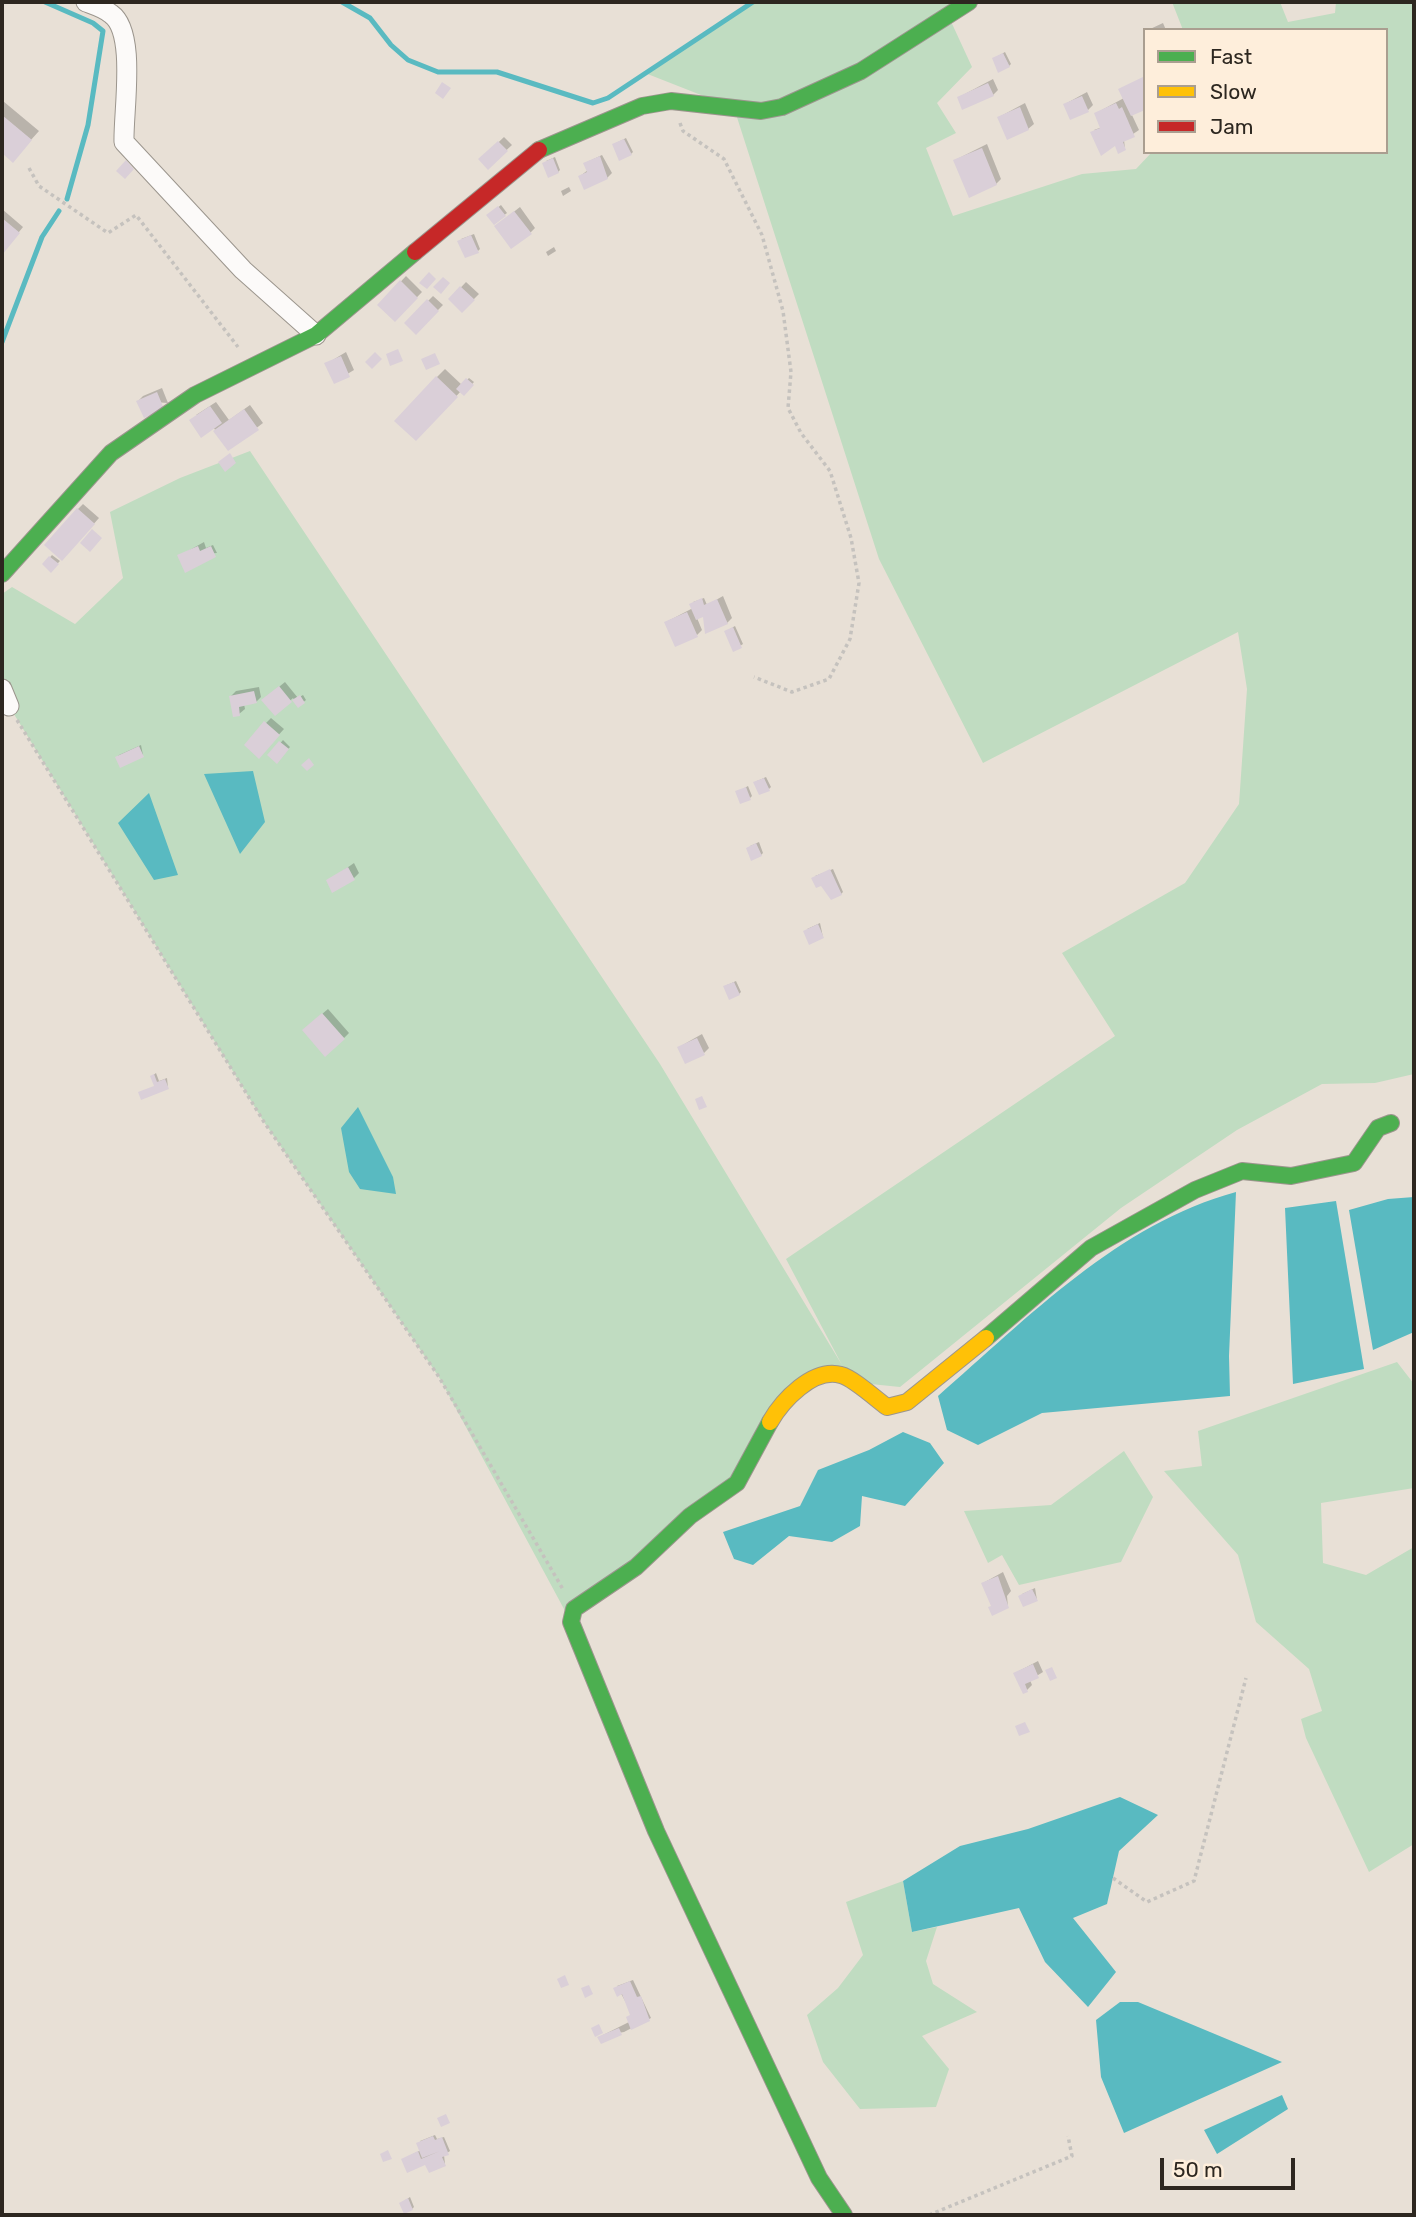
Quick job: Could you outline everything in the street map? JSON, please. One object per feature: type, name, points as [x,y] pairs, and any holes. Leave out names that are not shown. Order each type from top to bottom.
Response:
[{"type":"street","points":[[86,2],[113,14],[124,36],[124,142],[243,270],[316,335]]},
{"type":"street","points":[[2,574],[111,453],[195,395],[316,335],[536,152],[642,106],[671,101],[761,111],[782,107],[861,71],[970,2]]},
{"type":"street","points":[[844,2215],[819,2178],[656,1831],[571,1622],[574,1609],[636,1567],[690,1516],[725,1494],[737,1483],[775,1413],[805,1382],[821,1376],[841,1374],[887,1407],[907,1402],[1091,1248],[1195,1190],[1236,1172],[1291,1176],[1353,1163],[1378,1128],[1391,1123]]},
{"type":"path","points":[[671,101],[683,131],[724,159],[762,235],[783,311],[791,372],[788,408],[801,433],[830,471],[851,538],[859,583],[849,639],[829,679],[792,692],[754,677]]},
{"type":"path","points":[[29,168],[39,186],[108,233],[136,215],[243,354],[249,368]]},
{"type":"path","points":[[5,698],[264,1122],[439,1377],[574,1609]]},
{"type":"path","points":[[1113,1878],[1147,1902],[1194,1881],[1245,1678]]},
{"type":"path","points":[[929,2215],[1072,2156],[1068,2136]]},
{"type":"green space","points":[[756,2],[969,2],[948,15],[972,67],[937,103],[956,133],[926,148],[953,216],[1082,174],[1136,169],[1150,154],[1388,154],[1388,28],[1182,28],[1172,2],[1280,2],[1288,22],[1335,13],[1336,2],[1414,2],[1414,1074],[1375,1083],[1322,1084],[1237,1130],[1121,1208],[900,1387],[851,1382],[805,1383],[737,1483],[571,1622],[439,1377],[264,1122],[9,706],[2,689],[2,594],[12,587],[75,624],[123,578],[110,512],[180,478],[250,451],[660,1064],[842,1365],[786,1259],[1115,1036],[1062,953],[1185,883],[1239,804],[1247,689],[1238,632],[983,763],[879,559],[734,108],[645,73]]},
{"type":"green space","points":[[1397,1362],[1414,1384],[1414,1488],[1321,1503],[1323,1563],[1366,1575],[1414,1547],[1414,1844],[1369,1872],[1306,1738],[1301,1719],[1322,1711],[1309,1669],[1256,1622],[1238,1555],[1164,1471],[1202,1466],[1198,1431]]},
{"type":"green space","points":[[1124,1451],[1153,1497],[1121,1562],[1019,1585],[1002,1555],[988,1563],[964,1511],[1051,1505]]},
{"type":"green space","points":[[903,1881],[912,1932],[937,1927],[926,1961],[933,1984],[977,2012],[922,2036],[949,2069],[936,2107],[860,2109],[823,2062],[807,2015],[838,1988],[863,1955],[846,1902]]},
{"type":"water","points":[[253,771],[265,822],[240,854],[204,774]]},
{"type":"water","points":[[149,793],[178,875],[154,880],[118,823]]},
{"type":"water","points":[[358,1107],[393,1177],[396,1194],[360,1189],[349,1172],[341,1128]]},
{"type":"water","points":[[1236,1192],[1229,1356],[1230,1396],[1042,1413],[978,1445],[947,1430],[938,1396],[1041,1305],[1077,1276],[1152,1226],[1193,1207]]},
{"type":"water","points":[[1414,1197],[1414,1332],[1373,1350],[1349,1210],[1388,1199]]},
{"type":"water","points":[[1336,1201],[1364,1369],[1293,1384],[1285,1208]]},
{"type":"water","points":[[903,1432],[930,1443],[944,1463],[905,1506],[862,1496],[860,1526],[832,1542],[789,1536],[753,1565],[734,1559],[723,1532],[800,1506],[818,1470],[869,1450]]},
{"type":"water","points":[[1120,1797],[1158,1815],[1119,1851],[1107,1904],[1073,1918],[1116,1972],[1088,2007],[1045,1962],[1019,1908],[912,1932],[903,1881],[960,1846],[1028,1829]]},
{"type":"water","points":[[1120,2002],[1138,2002],[1282,2062],[1124,2133],[1101,2077],[1096,2020]]},
{"type":"water","points":[[1282,2095],[1288,2109],[1217,2154],[1204,2130]]},
{"type":"building","points":[[1003,53],[1010,67],[998,73],[992,58]]},
{"type":"building","points":[[1143,77],[1143,111],[1131,116],[1118,89]]},
{"type":"building","points":[[442,82],[451,88],[443,99],[435,93]]},
{"type":"building","points":[[988,83],[994,96],[962,110],[957,97]]},
{"type":"building","points":[[1082,96],[1089,112],[1070,120],[1063,104]]},
{"type":"building","points":[[1116,103],[1119,109],[1122,107],[1135,137],[1123,142],[1126,150],[1118,154],[1115,146],[1101,156],[1090,132],[1100,128],[1094,113]]},
{"type":"building","points":[[1020,107],[1029,130],[1007,140],[997,117]]},
{"type":"building","points":[[2,115],[32,140],[13,163],[2,153]]},
{"type":"building","points":[[624,139],[632,155],[619,161],[612,144]]},
{"type":"building","points":[[498,141],[508,151],[488,170],[478,159]]},
{"type":"building","points":[[982,148],[997,185],[969,198],[953,160]]},
{"type":"building","points":[[600,156],[608,179],[584,190],[578,176],[587,172],[583,163]]},
{"type":"building","points":[[553,158],[559,173],[548,178],[542,163]]},
{"type":"building","points":[[126,160],[134,169],[125,179],[116,171]]},
{"type":"building","points":[[498,206],[506,216],[494,225],[486,215]]},
{"type":"building","points":[[514,211],[532,234],[511,249],[494,226]]},
{"type":"building","points":[[2,218],[20,233],[2,255]]},
{"type":"building","points":[[471,235],[479,253],[465,258],[457,241]]},
{"type":"building","points":[[429,272],[436,279],[427,289],[419,283]]},
{"type":"building","points":[[443,277],[450,283],[441,294],[433,287]]},
{"type":"building","points":[[400,280],[418,298],[395,322],[377,305]]},
{"type":"building","points":[[460,286],[475,300],[462,313],[448,299]]},
{"type":"building","points":[[427,299],[439,311],[416,335],[404,323]]},
{"type":"building","points":[[398,349],[403,361],[390,366],[386,354]]},
{"type":"building","points":[[375,352],[382,359],[372,369],[365,362]]},
{"type":"building","points":[[435,353],[440,364],[426,370],[421,359]]},
{"type":"building","points":[[341,356],[350,377],[334,384],[324,363]]},
{"type":"building","points":[[436,376],[458,397],[416,441],[394,421]]},
{"type":"building","points":[[466,378],[474,385],[464,396],[456,389]]},
{"type":"building","points":[[157,392],[164,409],[144,418],[136,401]]},
{"type":"building","points":[[210,406],[222,423],[201,438],[189,420]]},
{"type":"building","points":[[244,409],[259,430],[228,451],[213,431]]},
{"type":"building","points":[[230,453],[236,463],[225,472],[218,462]]},
{"type":"building","points":[[77,508],[95,524],[62,561],[44,545]]},
{"type":"building","points":[[92,529],[102,538],[90,552],[80,543]]},
{"type":"building","points":[[198,546],[200,551],[211,546],[216,557],[185,573],[177,555]]},
{"type":"building","points":[[49,556],[59,564],[51,573],[42,564]]},
{"type":"building","points":[[702,598],[704,605],[717,599],[728,624],[705,634],[703,617],[696,620],[689,604]]},
{"type":"building","points":[[687,612],[698,637],[675,647],[664,622]]},
{"type":"building","points":[[733,627],[742,648],[733,652],[724,631]]},
{"type":"building","points":[[279,686],[292,702],[275,716],[261,700]]},
{"type":"building","points":[[254,691],[257,703],[239,707],[240,716],[233,717],[229,696]]},
{"type":"building","points":[[300,695],[305,703],[298,708],[292,700]]},
{"type":"building","points":[[264,721],[280,735],[259,759],[244,745]]},
{"type":"building","points":[[279,741],[289,749],[277,764],[267,755]]},
{"type":"building","points":[[139,746],[144,757],[120,768],[115,757]]},
{"type":"building","points":[[309,758],[314,765],[307,771],[301,765]]},
{"type":"building","points":[[764,778],[770,791],[759,795],[753,782]]},
{"type":"building","points":[[746,787],[751,800],[740,804],[735,791]]},
{"type":"building","points":[[756,843],[762,856],[751,861],[746,848]]},
{"type":"building","points":[[348,867],[355,880],[332,893],[326,880]]},
{"type":"building","points":[[830,869],[842,895],[831,900],[821,886],[816,888],[811,878]]},
{"type":"building","points":[[818,924],[824,938],[809,945],[803,931]]},
{"type":"building","points":[[734,982],[740,995],[729,1000],[723,986]]},
{"type":"building","points":[[322,1013],[345,1039],[325,1057],[302,1030]]},
{"type":"building","points":[[697,1038],[705,1055],[685,1064],[677,1047]]},
{"type":"building","points":[[154,1074],[157,1082],[165,1079],[169,1089],[141,1100],[138,1092],[154,1086],[150,1076]]},
{"type":"building","points":[[702,1096],[707,1107],[699,1110],[695,1099]]},
{"type":"building","points":[[998,1576],[1009,1608],[992,1616],[988,1607],[991,1606],[981,1583]]},
{"type":"building","points":[[1032,1589],[1038,1601],[1023,1607],[1018,1596]]},
{"type":"building","points":[[1033,1664],[1039,1678],[1025,1684],[1028,1692],[1023,1694],[1013,1673]]},
{"type":"building","points":[[1052,1667],[1057,1678],[1050,1681],[1045,1670]]},
{"type":"building","points":[[1025,1722],[1030,1732],[1019,1736],[1015,1726]]},
{"type":"building","points":[[565,1975],[569,1985],[561,1988],[557,1979]]},
{"type":"building","points":[[630,1981],[637,1997],[641,1996],[650,2021],[631,2030],[626,2017],[630,2015],[622,1994],[617,1997],[613,1988]]},
{"type":"building","points":[[589,1985],[593,1994],[585,1998],[581,1988]]},
{"type":"building","points":[[599,2024],[603,2033],[595,2037],[591,2028]]},
{"type":"building","points":[[619,2028],[622,2035],[601,2044],[597,2037]]},
{"type":"building","points":[[446,2114],[450,2123],[441,2127],[437,2118]]},
{"type":"building","points":[[433,2136],[435,2140],[442,2137],[449,2155],[442,2157],[446,2166],[429,2173],[425,2165],[407,2173],[401,2159],[418,2151],[421,2159],[440,2151],[422,2158],[416,2143]]},
{"type":"building","points":[[388,2150],[392,2159],[383,2162],[380,2154]]},
{"type":"building","points":[[408,2198],[413,2210],[404,2214],[399,2203]]},
{"type":"waterway","points":[[45,2],[93,23],[103,31],[88,125],[67,199]]},
{"type":"waterway","points":[[342,2],[370,18],[391,45],[408,60],[438,72],[497,72],[593,103],[608,98],[753,2]]},
{"type":"waterway","points":[[2,342],[42,237],[59,211]]},
{"type":"traffic: fast","points":[[539,150],[642,106],[671,101],[761,111],[782,107],[861,71],[969,2]]},
{"type":"traffic: fast","points":[[2,574],[111,453],[195,395],[316,335],[415,252]]},
{"type":"traffic: fast","points":[[986,1338],[1091,1248],[1195,1190],[1242,1171],[1291,1176],[1354,1163],[1378,1128],[1391,1123]]},
{"type":"traffic: fast","points":[[770,1422],[737,1483],[690,1516],[636,1567],[574,1609],[571,1622],[656,1831],[819,2178],[844,2215]]},
{"type":"traffic: slow","points":[[770,1422],[790,1396],[809,1381],[830,1374],[852,1380],[887,1407],[907,1402],[986,1338]]},
{"type":"traffic: jam","points":[[415,252],[539,150]]}]
